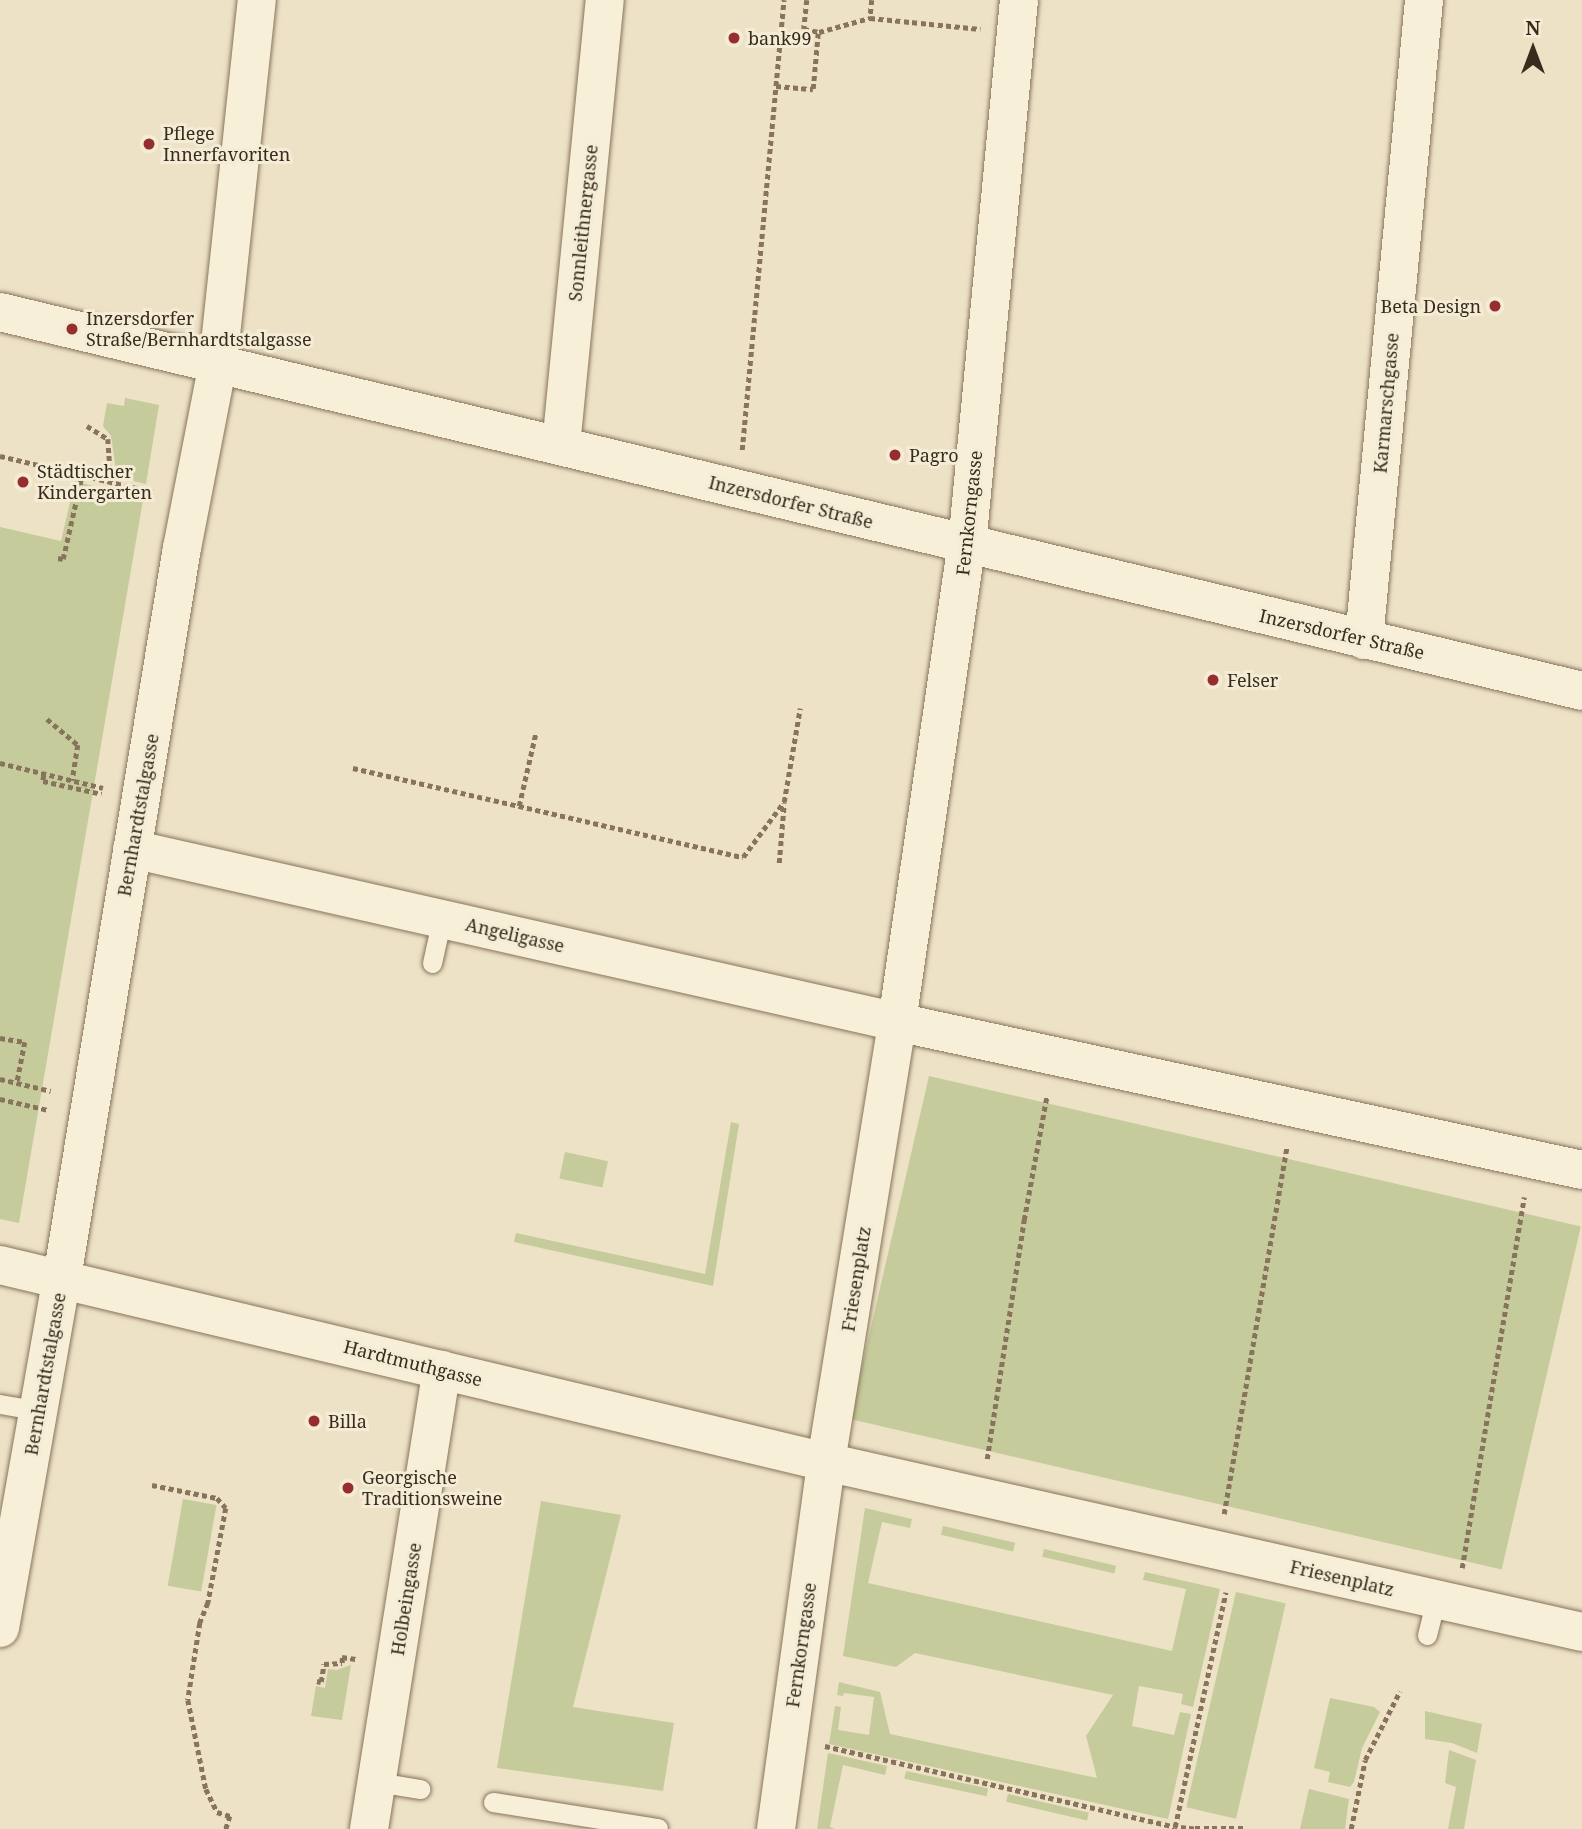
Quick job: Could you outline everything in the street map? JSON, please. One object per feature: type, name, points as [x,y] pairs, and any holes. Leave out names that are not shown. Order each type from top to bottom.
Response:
[{"type":"street","name":"Bernhardtstalgasse","points":[[0,1628],[62,1278],[182,548],[218,363],[257,0]]},
{"type":"street","name":"Sonnleithnergasse","points":[[561,446],[605,0]]},
{"type":"street","name":"Karmarschgasse","points":[[1364,639],[1424,0]]},
{"type":"street","name":"Fernkorngasse","points":[[897,1022],[967,545],[1017,16]]},
{"type":"street","name":"Inzersdorfer Straße","points":[[0,312],[1582,691]]},
{"type":"street","name":"Angeligasse","points":[[132,849],[897,1022]]},
{"type":"street","points":[[897,1022],[1582,1170]]},
{"type":"street","name":"Friesenplatz","points":[[897,1022],[826,1462],[1582,1632]]},
{"type":"street","name":"Hardtmuthgasse","points":[[0,1265],[826,1462]]},
{"type":"street","name":"Holbeingasse","points":[[369,1829],[442,1370]]},
{"type":"street","name":"Fernkorngasse","points":[[776,1829],[826,1462]]},
{"type":"lane","points":[[432,963],[442,918]]},
{"type":"lane","points":[[0,1404],[39,1411]]},
{"type":"lane","points":[[1427,1635],[1446,1601]]},
{"type":"lane","points":[[377,1782],[420,1789]]},
{"type":"lane","points":[[493,1802],[658,1828]]},
{"type":"path","points":[[739,489],[784,0]]},
{"type":"path","points":[[807,0],[804,29],[818,32],[870,18],[1017,16]]},
{"type":"path","points":[[870,18],[872,0]]},
{"type":"path","points":[[776,86],[813,89],[818,32]]},
{"type":"path","points":[[87,426],[108,439],[111,482]]},
{"type":"path","points":[[2,459],[154,492]]},
{"type":"path","points":[[58,558],[63,559],[82,475]]},
{"type":"path","points":[[779,863],[784,802],[800,708]]},
{"type":"path","points":[[47,719],[78,745],[72,781]]},
{"type":"path","points":[[519,806],[536,732]]},
{"type":"path","points":[[0,763],[103,788]]},
{"type":"path","points":[[353,768],[743,857],[784,802]]},
{"type":"path","points":[[44,775],[43,781],[102,794]]},
{"type":"path","points":[[0,1038],[25,1042],[17,1083]]},
{"type":"path","points":[[982,1497],[1024,1220],[1053,1056]]},
{"type":"path","points":[[0,1079],[51,1091]]},
{"type":"path","points":[[0,1099],[48,1110]]},
{"type":"path","points":[[1175,1827],[1228,1584],[1224,1510],[1294,1108]]},
{"type":"path","points":[[1446,1601],[1530,1159]]},
{"type":"path","points":[[152,1485],[217,1498],[226,1508],[208,1603],[200,1623],[188,1700],[206,1789],[217,1812],[230,1816],[226,1829]]},
{"type":"path","points":[[317,1681],[321,1682],[324,1664],[332,1665]]},
{"type":"path","points":[[1350,1829],[1364,1760],[1400,1691]]},
{"type":"path","points":[[788,1738],[1175,1827],[1243,1828]]},
{"type":"green space","points":[[125,398],[159,405],[146,484],[117,477],[111,436],[103,426],[107,403],[124,406]]},
{"type":"green space","points":[[75,481],[143,500],[19,1223],[0,1219],[0,527],[61,541]]},
{"type":"green space","points":[[929,1076],[1581,1226],[1502,1569],[850,1419]]},
{"type":"green space","points":[[731,1122],[739,1124],[713,1286],[514,1242],[516,1233],[705,1274]]},
{"type":"green space","points":[[565,1152],[608,1161],[602,1188],[559,1178]]},
{"type":"green space","points":[[183,1499],[216,1505],[201,1592],[168,1586]]},
{"type":"green space","points":[[541,1501],[621,1515],[573,1707],[674,1723],[663,1791],[497,1768]]},
{"type":"green space","points":[[865,1508],[912,1519],[910,1528],[882,1522],[868,1583],[1172,1651],[1186,1589],[1143,1580],[1145,1572],[1220,1589],[1193,1707],[1181,1704],[1183,1694],[1139,1686],[1132,1726],[1174,1735],[1180,1712],[1191,1714],[1168,1819],[829,1744],[835,1706],[841,1707],[838,1730],[869,1735],[874,1697],[844,1693],[843,1696],[837,1695],[839,1682],[880,1692],[890,1734],[1097,1778],[1086,1736],[1113,1695],[915,1653],[896,1667],[843,1656]]},
{"type":"green space","points":[[943,1526],[1015,1543],[1013,1551],[941,1535]]},
{"type":"green space","points":[[1044,1549],[1116,1566],[1114,1573],[1042,1557]]},
{"type":"green space","points":[[1236,1592],[1286,1603],[1236,1819],[1186,1807]]},
{"type":"green space","points":[[351,1665],[342,1720],[311,1716],[316,1686],[325,1688],[328,1669],[337,1670]]},
{"type":"green space","points":[[1330,1698],[1374,1707],[1380,1712],[1362,1748],[1354,1782],[1350,1787],[1328,1782],[1330,1772],[1314,1768]]},
{"type":"green space","points":[[1425,1711],[1482,1724],[1477,1753],[1452,1743],[1425,1739]]},
{"type":"green space","points":[[1449,1750],[1476,1760],[1464,1829],[1448,1829],[1456,1787],[1445,1783]]},
{"type":"green space","points":[[828,1753],[887,1766],[885,1775],[843,1765],[830,1827],[835,1829],[817,1829]]},
{"type":"green space","points":[[906,1771],[988,1788],[987,1796],[904,1779]]},
{"type":"green space","points":[[1309,1789],[1349,1799],[1345,1829],[1300,1829]]},
{"type":"green space","points":[[1008,1794],[1089,1813],[1087,1820],[1006,1802]]},
{"type":"place","name":"bank99","points":[[734,38]]},
{"type":"place","name":"Pflege Innerfavoriten","points":[[149,144]]},
{"type":"place","name":"Beta Design","points":[[1495,306]]},
{"type":"place","name":"Inzersdorfer Straße/Bernhardtstalgasse","points":[[72,329]]},
{"type":"place","name":"Pagro","points":[[895,455]]},
{"type":"place","name":"Städtischer Kindergarten","points":[[23,482]]},
{"type":"place","name":"Felser","points":[[1213,680]]},
{"type":"place","name":"Billa","points":[[314,1421]]},
{"type":"place","name":"Georgische Traditionsweine","points":[[348,1488]]}]
